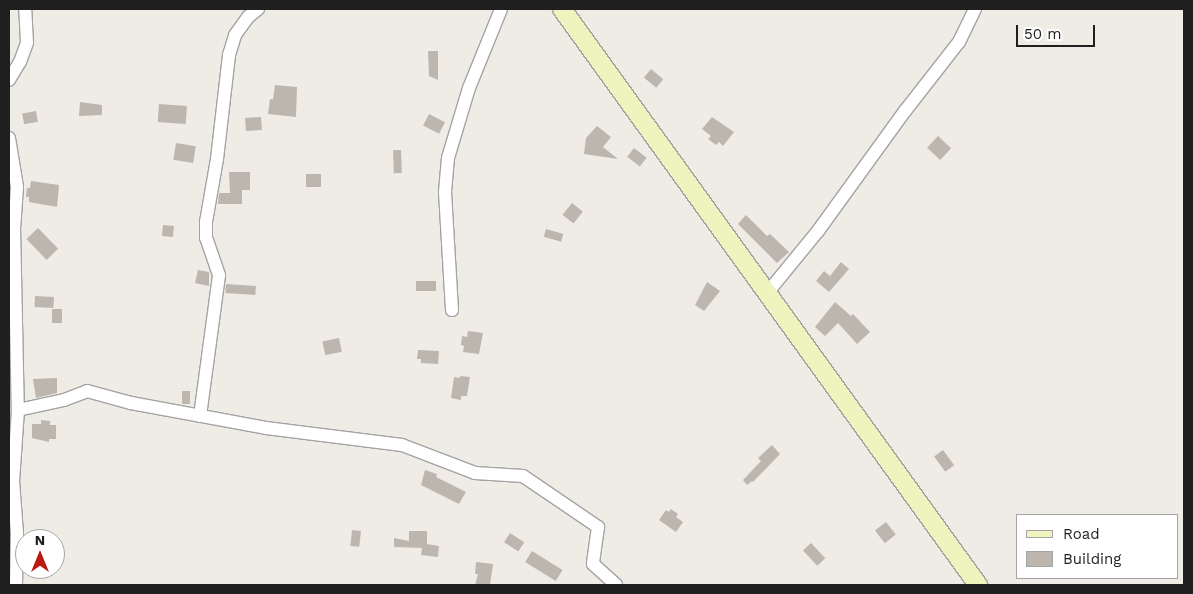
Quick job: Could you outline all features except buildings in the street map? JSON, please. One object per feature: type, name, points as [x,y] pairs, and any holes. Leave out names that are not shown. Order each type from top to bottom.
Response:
[{"type":"main road","points":[[562,9],[768,292],[845,404],[978,585]]},
{"type":"street","points":[[9,80],[20,62],[27,43],[25,9]]},
{"type":"street","points":[[200,416],[219,275],[206,238],[206,222],[217,159],[228,55],[235,35],[248,17],[258,9]]},
{"type":"street","points":[[452,310],[445,192],[448,158],[469,88],[501,9]]},
{"type":"street","points":[[768,292],[818,232],[900,118],[959,42],[975,9]]},
{"type":"street","points":[[9,138],[17,187],[14,226],[18,410],[13,461],[17,533],[16,585]]},
{"type":"street","points":[[18,410],[64,400],[87,391],[131,403],[266,428],[402,445],[475,473],[523,476],[598,527],[593,564],[616,585]]}]
